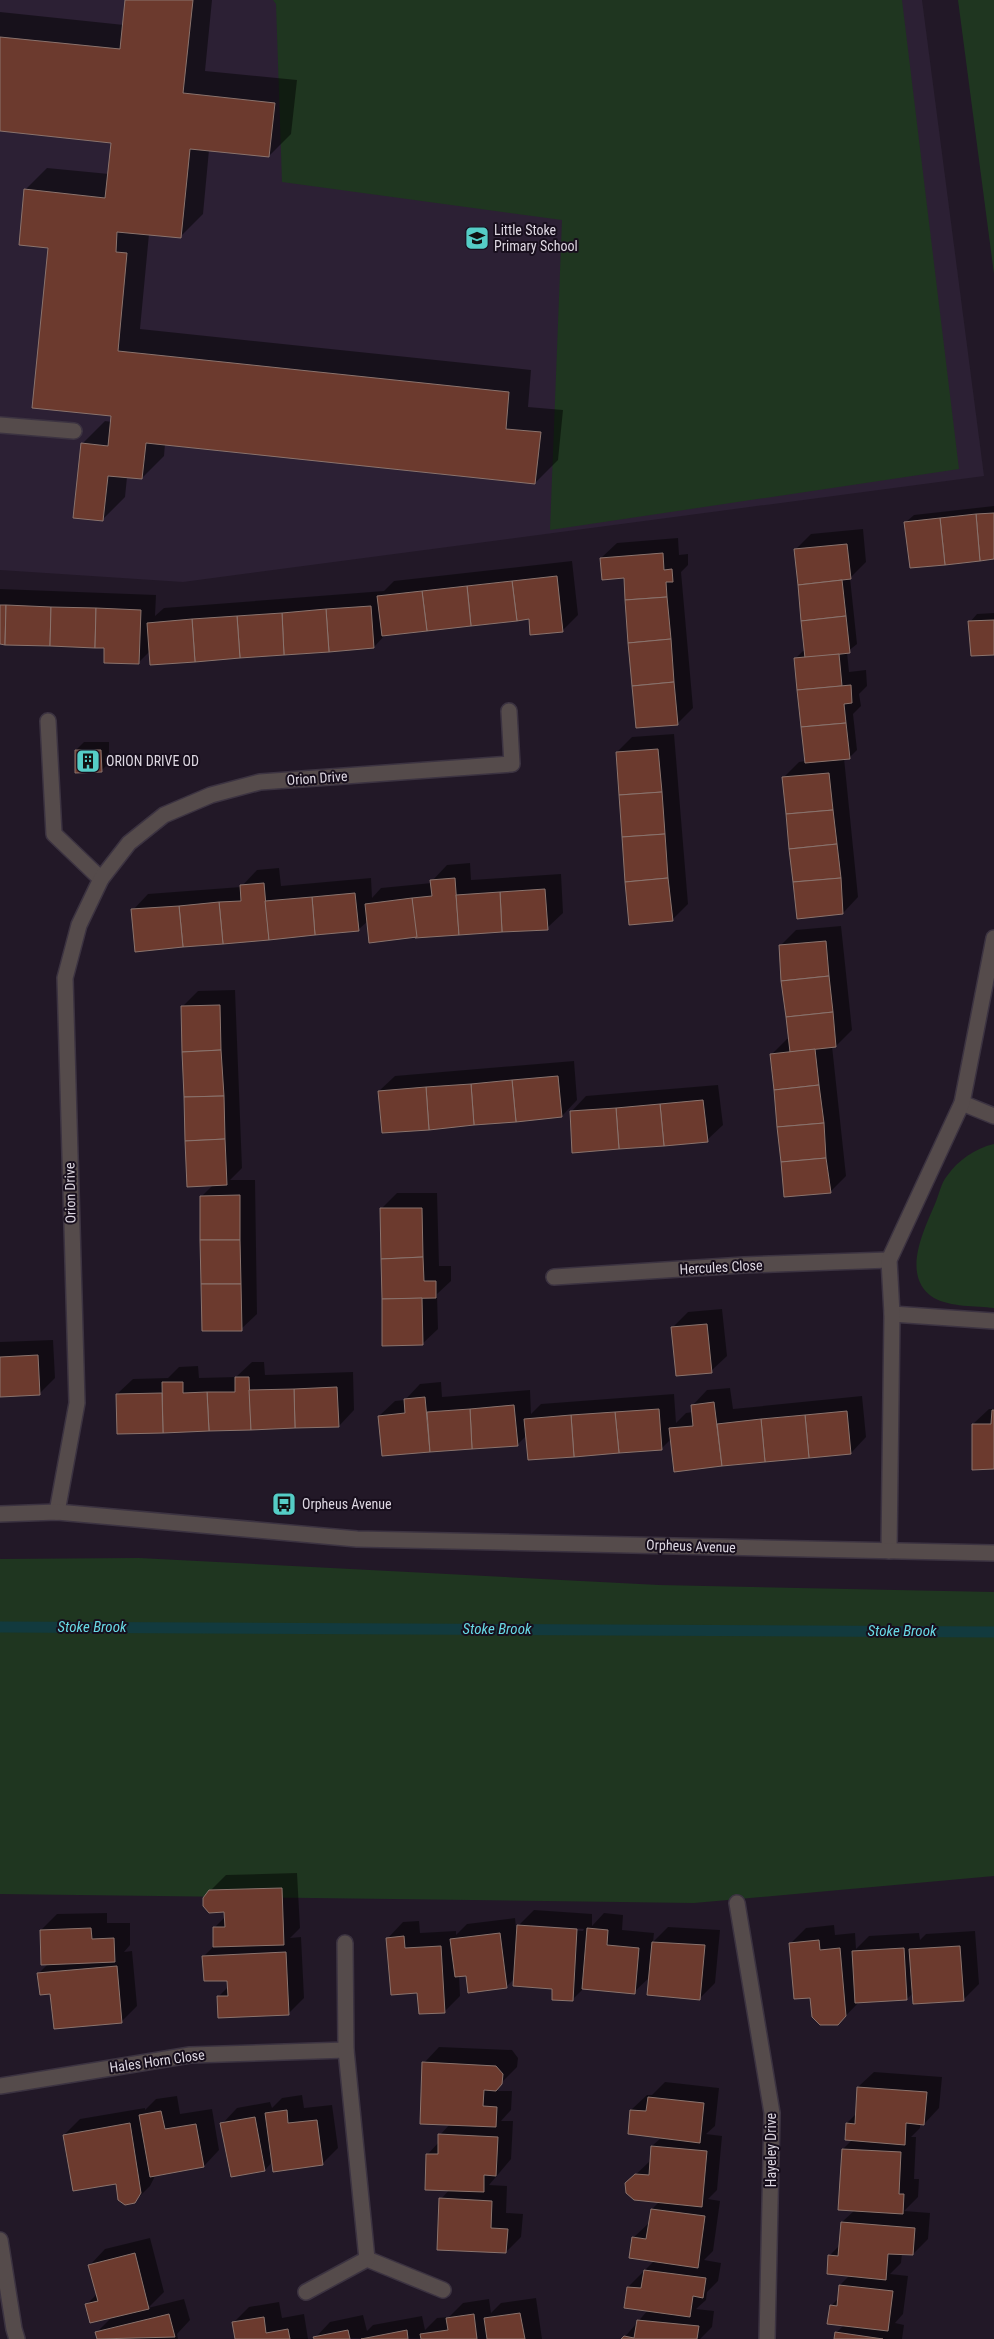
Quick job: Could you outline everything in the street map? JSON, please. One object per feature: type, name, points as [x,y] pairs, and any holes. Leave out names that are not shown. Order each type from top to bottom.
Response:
[{"type":"street","points":[[0,425],[74,431]]},
{"type":"street","name":"Orion Drive","points":[[56,1512],[77,1403],[64,978],[79,925],[101,878],[129,843],[164,815],[211,795],[260,782],[512,764],[509,711]]},
{"type":"street","points":[[48,721],[54,834],[101,878]]},
{"type":"street","points":[[889,1551],[892,1314],[889,1260],[962,1103],[994,938]]},
{"type":"street","points":[[962,1103],[994,1116]]},
{"type":"street","name":"Hercules Close","points":[[554,1277],[744,1265],[889,1260]]},
{"type":"street","points":[[892,1314],[994,1321]]},
{"type":"street","name":"Orpheus Avenue","points":[[0,1514],[56,1512],[358,1539],[994,1553]]},
{"type":"street","name":"Hayeley Drive","points":[[737,1903],[772,2113],[768,2339]]},
{"type":"street","points":[[345,1943],[346,2050],[367,2259]]},
{"type":"street","name":"Hales Horn Close","points":[[0,2086],[190,2055],[346,2050]]},
{"type":"street","points":[[0,2240],[10,2334]]},
{"type":"street","points":[[367,2259],[443,2290]]},
{"type":"street","points":[[306,2292],[367,2259]]},
{"type":"shaded area","name":"Little Stoke Primary School","points":[[0,0],[922,0],[984,476],[183,582],[0,570]]},
{"type":"green space","points":[[273,0],[902,0],[959,469],[550,530],[562,220],[282,182],[276,4]]},
{"type":"green space","points":[[958,0],[994,0],[994,274]]},
{"type":"green space","points":[[994,1144],[994,1308],[955,1305],[940,1301],[924,1289],[918,1278],[916,1266],[925,1227],[945,1179],[956,1165],[981,1148]]},
{"type":"green space","points":[[139,1558],[659,1585],[994,1592],[994,1876],[694,1903],[0,1894],[0,1559]]},
{"type":"building","points":[[125,0],[193,0],[183,93],[275,103],[269,157],[190,149],[181,238],[117,232],[116,252],[127,253],[118,351],[509,392],[506,429],[541,432],[535,484],[146,443],[142,479],[108,476],[103,521],[73,518],[81,443],[108,446],[111,416],[32,408],[48,248],[19,245],[24,189],[105,198],[111,143],[0,131],[0,37],[120,49]]},
{"type":"building","points":[[994,513],[994,559],[980,561],[976,514]]},
{"type":"building","points":[[976,514],[980,561],[945,565],[940,518]]},
{"type":"building","points":[[940,518],[945,565],[910,568],[904,522]]},
{"type":"building","points":[[847,544],[851,579],[798,585],[794,549]]},
{"type":"building","points":[[663,553],[664,570],[672,569],[673,582],[666,582],[667,597],[625,600],[624,578],[602,580],[600,558]]},
{"type":"building","points":[[557,576],[563,632],[530,635],[529,619],[517,621],[512,581]]},
{"type":"building","points":[[842,580],[846,616],[801,621],[798,585]]},
{"type":"building","points":[[512,581],[517,621],[471,626],[467,586]]},
{"type":"building","points":[[467,586],[471,626],[427,631],[422,591]]},
{"type":"building","points":[[422,591],[427,631],[382,636],[377,596]]},
{"type":"building","points":[[667,597],[671,639],[628,643],[625,600]]},
{"type":"building","points":[[0,605],[6,605],[5,645],[0,644]]},
{"type":"building","points":[[6,605],[51,607],[50,646],[5,645]]},
{"type":"building","points":[[371,606],[374,648],[329,652],[326,609]]},
{"type":"building","points":[[51,607],[96,608],[95,648],[50,646]]},
{"type":"building","points":[[96,608],[141,610],[139,664],[104,663],[104,648],[95,648]]},
{"type":"building","points":[[326,609],[329,652],[284,655],[282,613]]},
{"type":"building","points":[[282,613],[284,655],[240,658],[237,616]]},
{"type":"building","points":[[237,616],[240,658],[195,662],[192,619]]},
{"type":"building","points":[[846,616],[850,653],[805,658],[801,621]]},
{"type":"building","points":[[192,619],[195,662],[150,665],[147,623]]},
{"type":"building","points":[[994,620],[994,655],[971,656],[968,621]]},
{"type":"building","points":[[671,639],[674,682],[632,686],[628,643]]},
{"type":"building","points":[[839,654],[842,686],[797,690],[794,658]]},
{"type":"building","points":[[674,682],[678,725],[636,728],[632,686]]},
{"type":"building","points":[[851,685],[852,703],[844,704],[846,723],[801,727],[797,690]]},
{"type":"building","points":[[846,723],[850,759],[805,763],[801,727]]},
{"type":"building","points":[[658,749],[662,792],[619,795],[616,752]]},
{"type":"building","name":"ORION DRIVE OD","points":[[75,750],[101,750],[102,772],[75,773]]},
{"type":"building","points":[[829,773],[833,810],[786,814],[782,777]]},
{"type":"building","points":[[662,792],[665,834],[622,837],[619,795]]},
{"type":"building","points":[[833,810],[837,844],[789,849],[786,814]]},
{"type":"building","points":[[665,834],[668,878],[625,882],[622,837]]},
{"type":"building","points":[[837,844],[841,878],[793,882],[789,849]]},
{"type":"building","points":[[455,878],[459,935],[415,938],[412,898],[432,896],[430,880]]},
{"type":"building","points":[[668,878],[673,921],[629,925],[625,882]]},
{"type":"building","points":[[841,878],[843,914],[797,919],[793,882]]},
{"type":"building","points":[[264,883],[269,940],[223,944],[219,902],[241,901],[240,885]]},
{"type":"building","points":[[545,889],[548,930],[502,932],[500,892]]},
{"type":"building","points":[[500,892],[502,932],[459,935],[456,895]]},
{"type":"building","points":[[355,893],[359,931],[315,935],[312,897]]},
{"type":"building","points":[[312,897],[315,935],[269,940],[265,901]]},
{"type":"building","points":[[412,898],[417,937],[369,943],[365,904]]},
{"type":"building","points":[[219,902],[223,944],[183,947],[179,906]]},
{"type":"building","points":[[179,906],[183,947],[135,952],[131,909]]},
{"type":"building","points":[[826,941],[829,976],[781,981],[779,945]]},
{"type":"building","points":[[829,976],[833,1012],[786,1017],[781,981]]},
{"type":"building","points":[[220,1005],[221,1050],[182,1052],[181,1006]]},
{"type":"building","points":[[833,1012],[836,1047],[790,1052],[786,1017]]},
{"type":"building","points":[[815,1049],[819,1085],[774,1090],[770,1054]]},
{"type":"building","points":[[221,1050],[224,1096],[184,1097],[182,1052]]},
{"type":"building","points":[[558,1076],[562,1117],[516,1122],[512,1080]]},
{"type":"building","points":[[512,1080],[516,1122],[474,1125],[471,1084]]},
{"type":"building","points":[[471,1084],[474,1125],[429,1130],[426,1087]]},
{"type":"building","points":[[819,1085],[824,1123],[777,1127],[774,1090]]},
{"type":"building","points":[[426,1087],[429,1130],[382,1133],[378,1091]]},
{"type":"building","points":[[224,1096],[225,1139],[185,1141],[184,1097]]},
{"type":"building","points":[[703,1100],[708,1142],[664,1146],[660,1104]]},
{"type":"building","points":[[660,1104],[664,1146],[619,1149],[616,1108]]},
{"type":"building","points":[[616,1108],[619,1149],[572,1153],[570,1111]]},
{"type":"building","points":[[824,1123],[826,1158],[781,1162],[777,1127]]},
{"type":"building","points":[[225,1139],[227,1185],[187,1187],[185,1141]]},
{"type":"building","points":[[826,1158],[831,1193],[784,1197],[781,1162]]},
{"type":"building","points":[[240,1195],[240,1240],[200,1240],[200,1196]]},
{"type":"building","points":[[380,1208],[422,1208],[423,1257],[381,1259]]},
{"type":"building","points":[[200,1240],[240,1240],[241,1284],[201,1284]]},
{"type":"building","points":[[423,1257],[424,1281],[436,1281],[436,1298],[382,1299],[381,1259]]},
{"type":"building","points":[[201,1284],[241,1284],[242,1331],[202,1331]]},
{"type":"building","points":[[422,1298],[423,1345],[382,1346],[382,1299]]},
{"type":"building","points":[[707,1324],[712,1373],[676,1376],[671,1327]]},
{"type":"building","points":[[38,1355],[40,1395],[0,1397],[0,1357]]},
{"type":"building","points":[[235,1377],[249,1377],[251,1430],[209,1431],[207,1392],[235,1392]]},
{"type":"building","points":[[162,1382],[183,1382],[183,1393],[207,1392],[209,1431],[163,1433]]},
{"type":"building","points":[[337,1387],[339,1427],[295,1428],[294,1389]]},
{"type":"building","points":[[294,1389],[295,1428],[251,1430],[249,1390]]},
{"type":"building","points":[[162,1393],[163,1433],[117,1434],[116,1394]]},
{"type":"building","points":[[425,1397],[430,1452],[382,1456],[378,1416],[405,1413],[404,1399]]},
{"type":"building","points":[[714,1402],[722,1466],[674,1472],[669,1428],[693,1426],[691,1405]]},
{"type":"building","points":[[514,1405],[518,1446],[472,1449],[470,1409]]},
{"type":"building","points":[[470,1409],[472,1449],[430,1452],[427,1412]]},
{"type":"building","points":[[659,1409],[662,1450],[619,1453],[615,1412]]},
{"type":"building","points":[[992,1410],[994,1410],[994,1469],[972,1470],[972,1424],[991,1424]]},
{"type":"building","points":[[847,1411],[851,1454],[809,1458],[805,1415]]},
{"type":"building","points":[[615,1412],[619,1453],[574,1457],[571,1415]]},
{"type":"building","points":[[571,1415],[574,1457],[528,1460],[524,1419]]},
{"type":"building","points":[[805,1415],[809,1458],[765,1462],[761,1419]]},
{"type":"building","points":[[761,1419],[765,1462],[722,1466],[717,1424]]},
{"type":"building","points":[[282,1888],[284,1945],[213,1947],[213,1927],[225,1927],[224,1912],[209,1913],[203,1906],[203,1898],[209,1890]]},
{"type":"building","points":[[517,1925],[577,1929],[573,2001],[552,2000],[552,1989],[513,1986]]},
{"type":"building","points":[[91,1928],[92,1939],[114,1938],[115,1962],[41,1965],[40,1930]]},
{"type":"building","points":[[587,1928],[608,1930],[607,1945],[639,1948],[635,1994],[582,1989]]},
{"type":"building","points":[[500,1933],[507,1988],[468,1993],[466,1976],[455,1977],[450,1939]]},
{"type":"building","points":[[404,1936],[405,1948],[441,1946],[445,2013],[419,2014],[417,1993],[391,1995],[386,1938]]},
{"type":"building","points":[[819,1940],[820,1950],[840,1948],[846,2016],[838,2025],[820,2025],[812,2017],[810,1998],[794,1999],[789,1943]]},
{"type":"building","points":[[652,1942],[705,1945],[700,2000],[647,1995]]},
{"type":"building","points":[[960,1946],[964,2001],[913,2004],[909,1949]]},
{"type":"building","points":[[904,1948],[907,2000],[855,2003],[852,1951]]},
{"type":"building","points":[[286,1952],[289,2015],[218,2018],[217,1996],[228,1996],[227,1981],[204,1981],[202,1956]]},
{"type":"building","points":[[117,1966],[122,2023],[54,2029],[50,1994],[40,1995],[37,1973]]},
{"type":"building","points":[[422,2062],[496,2066],[503,2074],[502,2084],[496,2091],[484,2090],[483,2106],[497,2107],[496,2127],[420,2124]]},
{"type":"building","points":[[857,2087],[927,2092],[924,2125],[906,2123],[905,2145],[845,2140],[846,2123],[855,2124]]},
{"type":"building","points":[[648,2097],[704,2103],[700,2143],[628,2134],[630,2110],[646,2111]]},
{"type":"building","points":[[287,2110],[288,2123],[317,2120],[323,2165],[273,2172],[265,2113]]},
{"type":"building","points":[[161,2111],[165,2129],[196,2124],[204,2167],[150,2177],[139,2115]]},
{"type":"building","points":[[255,2117],[265,2171],[231,2177],[220,2123]]},
{"type":"building","points":[[130,2123],[141,2193],[135,2203],[125,2205],[118,2200],[116,2184],[73,2191],[63,2135]]},
{"type":"building","points":[[438,2134],[498,2137],[496,2176],[484,2175],[484,2192],[425,2190],[426,2154],[438,2154]]},
{"type":"building","points":[[651,2146],[707,2151],[702,2207],[634,2200],[626,2193],[625,2183],[635,2174],[649,2175]]},
{"type":"building","points":[[842,2149],[901,2152],[899,2194],[904,2194],[903,2214],[838,2210]]},
{"type":"building","points":[[439,2198],[492,2201],[491,2228],[508,2229],[506,2253],[437,2250]]},
{"type":"building","points":[[651,2209],[705,2216],[698,2268],[629,2258],[632,2237],[646,2239]]},
{"type":"building","points":[[841,2222],[915,2228],[913,2255],[888,2254],[886,2280],[827,2274],[828,2255],[838,2256]]},
{"type":"building","points":[[135,2253],[149,2309],[90,2323],[85,2304],[98,2301],[88,2265]]},
{"type":"building","points":[[644,2270],[706,2278],[703,2298],[693,2296],[690,2317],[624,2308],[627,2287],[641,2288]]},
{"type":"building","points":[[839,2285],[893,2291],[888,2331],[827,2324],[830,2305],[837,2306]]},
{"type":"building","points":[[520,2313],[525,2339],[487,2339],[484,2318]]},
{"type":"building","points":[[169,2314],[175,2337],[97,2339],[95,2332]]},
{"type":"building","points":[[474,2314],[477,2339],[421,2339],[420,2334],[448,2330],[446,2318]]},
{"type":"building","points":[[264,2317],[266,2333],[288,2329],[290,2339],[235,2339],[232,2322]]},
{"type":"building","points":[[637,2320],[699,2326],[697,2339],[621,2339],[624,2336],[634,2338]]},
{"type":"building","points":[[348,2330],[350,2339],[314,2339],[313,2337]]},
{"type":"building","points":[[407,2330],[408,2339],[361,2339]]},
{"type":"building","points":[[835,2332],[883,2339],[834,2339]]},
{"type":"waterway","name":"Stoke Brook","points":[[0,1627],[994,1632]]},
{"type":"place","name":"Little Stoke Primary School","points":[[477,238]]},
{"type":"place","name":"ORION DRIVE OD","points":[[88,761]]},
{"type":"place","name":"Orpheus Avenue","points":[[284,1504]]}]
